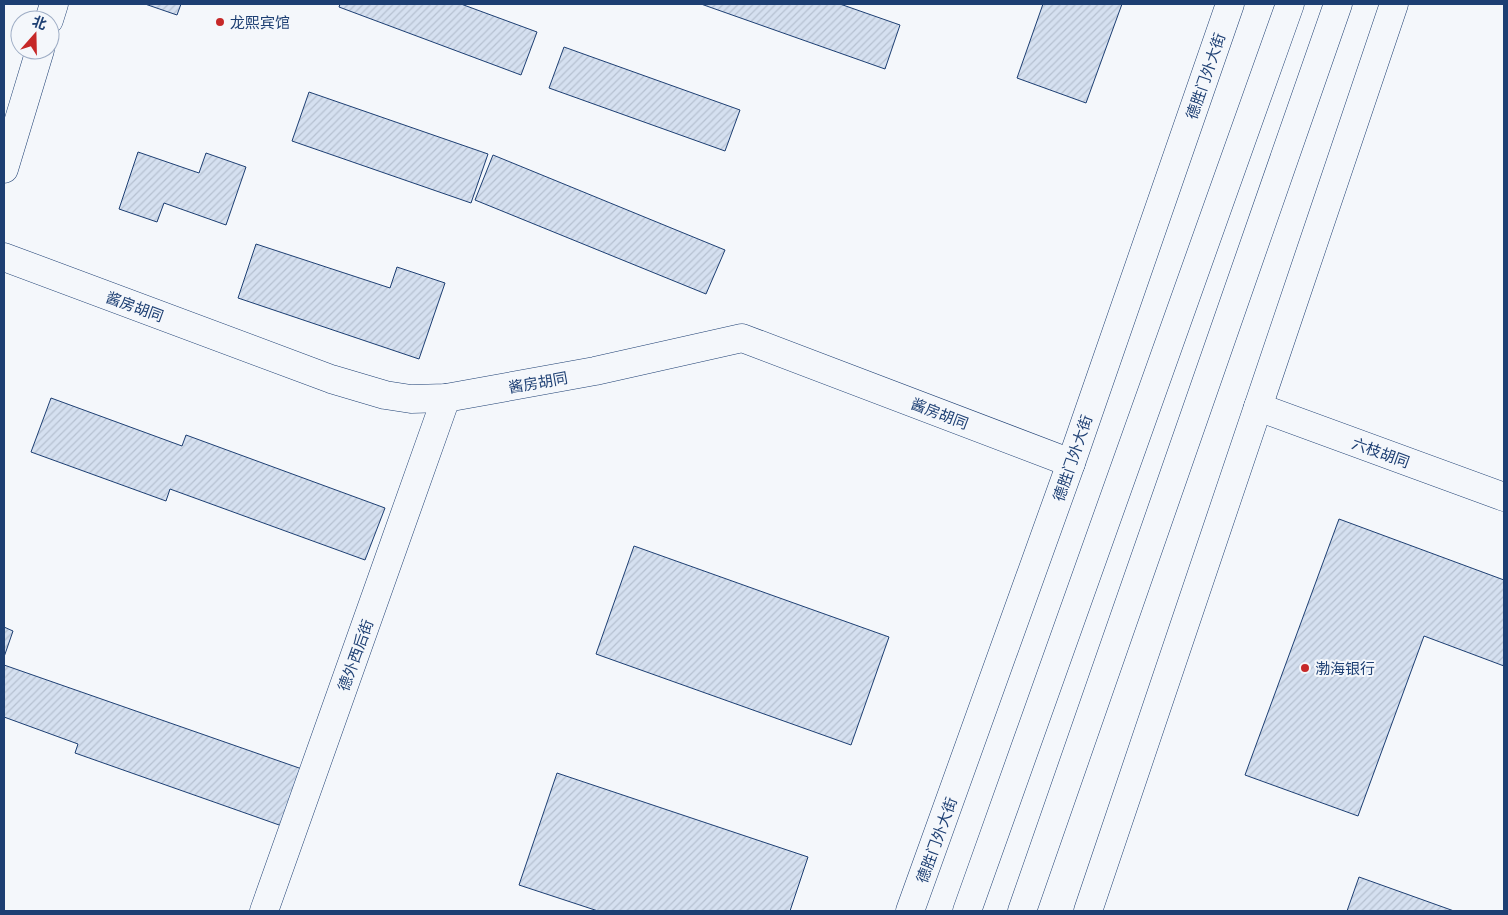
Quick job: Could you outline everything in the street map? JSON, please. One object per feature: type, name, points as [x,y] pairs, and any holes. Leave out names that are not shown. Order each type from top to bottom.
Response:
[{"type":"main road","name":"德胜门外大街","points":[[910,911],[1071,463],[1230,4]]},
{"type":"main road","points":[[1088,911],[1394,4]]},
{"type":"main road","points":[[967,911],[1290,5]]},
{"type":"main road","points":[[1022,911],[1335,14]]},
{"type":"main road","points":[[4,169],[37,60]]},
{"type":"main road","name":"酱房胡同","points":[[4,257],[331,379],[411,399],[446,398],[595,371],[742,338],[1071,463]]},
{"type":"main road","name":"德外西后街","points":[[264,911],[446,398]]},
{"type":"main road","name":"六枝胡同","points":[[1258,406],[1504,497]]},
{"type":"building","points":[[145,4],[181,4],[177,15]]},
{"type":"building","points":[[340,4],[461,4],[537,32],[521,75],[339,7]]},
{"type":"building","points":[[701,4],[840,4],[900,25],[885,69]]},
{"type":"building","points":[[1043,4],[1122,4],[1086,103],[1017,78]]},
{"type":"building","points":[[564,47],[740,110],[725,151],[549,88]]},
{"type":"building","points":[[309,92],[488,154],[471,203],[292,141]]},
{"type":"building","points":[[138,152],[199,173],[206,153],[246,167],[226,225],[164,203],[157,222],[119,209]]},
{"type":"building","points":[[493,155],[725,250],[706,294],[475,200]]},
{"type":"building","points":[[256,244],[390,288],[397,267],[445,283],[419,359],[238,298]]},
{"type":"building","points":[[51,398],[182,446],[186,435],[385,508],[365,560],[170,489],[166,501],[31,452]]},
{"type":"building","points":[[1339,519],[1504,580],[1504,666],[1424,636],[1358,816],[1245,775]]},
{"type":"building","points":[[634,546],[889,637],[851,745],[596,654]]},
{"type":"building","points":[[4,627],[13,631],[4,657]]},
{"type":"building","points":[[4,665],[302,769],[282,826],[75,753],[78,744],[4,717]]},
{"type":"building","points":[[557,773],[808,857],[790,911],[598,911],[519,885]]},
{"type":"building","points":[[1359,877],[1454,911],[1347,911]]},
{"type":"place","name":"龙熙宾馆","points":[[220,22]]},
{"type":"place","name":"渤海银行","points":[[1305,668]]}]
